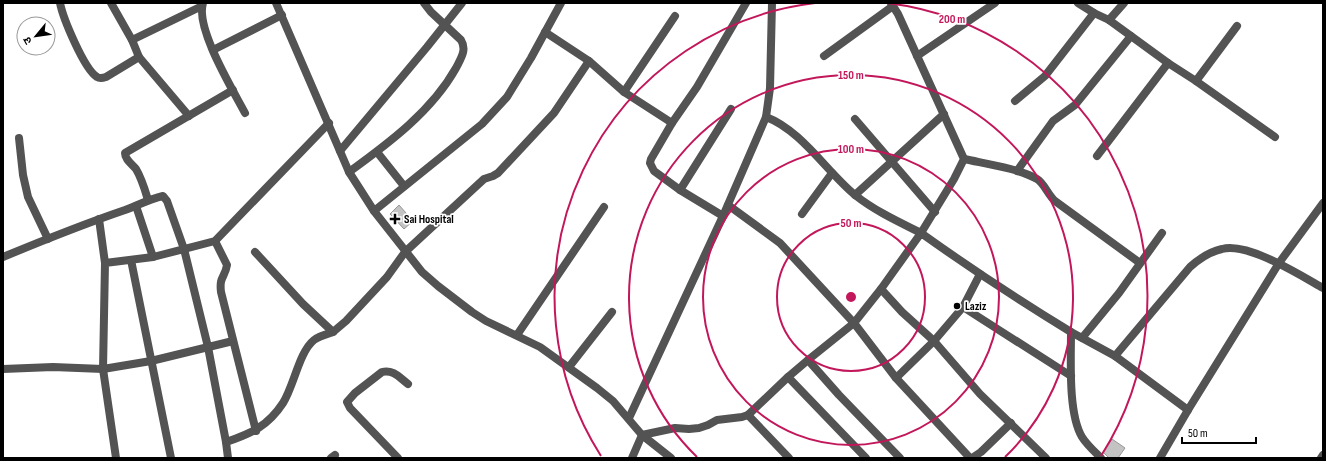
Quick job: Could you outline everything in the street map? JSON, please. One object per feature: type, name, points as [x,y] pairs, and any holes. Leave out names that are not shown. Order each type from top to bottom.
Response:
[{"type":"street","points":[[60,3],[63,15],[73,39],[90,69],[98,77],[106,77],[139,57]]},
{"type":"street","points":[[111,3],[132,40],[139,57],[189,116]]},
{"type":"street","points":[[276,3],[349,172],[374,211],[422,272],[438,286],[486,321],[540,347],[570,367],[613,401],[630,418],[642,435],[671,458]]},
{"type":"street","points":[[349,172],[378,152],[421,114],[452,75],[464,53],[464,44],[461,40],[431,12],[424,3]]},
{"type":"street","points":[[340,151],[462,3]]},
{"type":"street","points":[[374,211],[482,124],[508,97],[562,3]]},
{"type":"street","points":[[723,216],[680,190],[654,171],[650,163],[652,155],[697,87],[746,3]]},
{"type":"street","points":[[630,418],[728,205],[766,117],[770,88],[772,3]]},
{"type":"street","points":[[917,56],[996,3]]},
{"type":"street","points":[[1078,3],[1109,20],[1275,137]]},
{"type":"street","points":[[1109,20],[1124,3]]},
{"type":"street","points":[[824,56],[892,4],[898,14],[964,159]]},
{"type":"street","points":[[132,40],[203,5],[203,21],[213,50],[245,113]]},
{"type":"street","points":[[1015,101],[1045,76],[1094,13]]},
{"type":"street","points":[[213,50],[282,15]]},
{"type":"street","points":[[624,92],[675,16]]},
{"type":"street","points":[[1196,81],[1237,26]]},
{"type":"street","points":[[545,32],[589,61],[624,92],[672,123]]},
{"type":"street","points":[[1017,171],[1053,121],[1075,106],[1131,36]]},
{"type":"street","points":[[226,442],[256,431],[276,413],[288,395],[307,347],[315,340],[333,332],[346,321],[387,277],[405,252],[484,179],[493,176],[498,172],[554,113],[589,61]]},
{"type":"street","points":[[1097,156],[1168,63]]},
{"type":"street","points":[[148,200],[140,177],[135,167],[127,159],[126,153],[233,90]]},
{"type":"street","points":[[680,190],[731,109]]},
{"type":"street","points":[[855,195],[944,114]]},
{"type":"street","points":[[766,117],[784,126],[855,195],[882,214],[921,233],[1026,305],[1115,356],[1188,410]]},
{"type":"street","points":[[855,119],[935,212]]},
{"type":"street","points":[[105,263],[154,257],[215,241],[329,123]]},
{"type":"street","points":[[19,138],[23,175],[28,197],[48,239]]},
{"type":"street","points":[[378,152],[404,186]]},
{"type":"street","points":[[964,159],[1017,171],[1038,180],[1054,201],[1140,263]]},
{"type":"street","points":[[642,435],[675,428],[699,428],[717,420],[748,415],[808,360],[854,324],[881,289],[935,212],[964,159]]},
{"type":"street","points":[[802,214],[832,173]]},
{"type":"street","points":[[3,257],[148,200],[162,196],[166,198],[184,249],[208,347],[228,458]]},
{"type":"street","points":[[1160,458],[1279,263],[1323,203]]},
{"type":"street","points":[[728,205],[780,243],[854,324],[896,378],[971,458],[983,455],[1011,423]]},
{"type":"street","points":[[136,206],[154,257]]},
{"type":"street","points":[[517,335],[604,206]]},
{"type":"street","points":[[98,219],[105,263],[103,369],[116,458]]},
{"type":"street","points":[[1082,338],[1119,293],[1162,233]]},
{"type":"street","points":[[215,241],[227,265],[221,278],[221,286],[233,341],[256,431]]},
{"type":"street","points":[[1115,356],[1182,276],[1203,256],[1222,248],[1235,248],[1279,263],[1323,288]]},
{"type":"street","points":[[255,252],[303,304],[333,332]]},
{"type":"street","points":[[131,260],[171,458]]},
{"type":"street","points":[[896,378],[934,341],[963,307],[980,274]]},
{"type":"street","points":[[881,289],[902,312],[934,341],[980,394],[1046,458]]},
{"type":"street","points":[[963,307],[1071,376]]},
{"type":"street","points":[[570,367],[612,312]]},
{"type":"street","points":[[1071,332],[1071,376],[1074,416],[1082,437],[1101,458]]},
{"type":"street","points":[[3,369],[53,367],[103,369],[151,361],[233,341]]},
{"type":"street","points":[[808,360],[839,395],[900,458]]},
{"type":"street","points":[[398,458],[350,408],[347,402],[355,393],[382,372],[392,372],[408,384]]},
{"type":"street","points":[[788,378],[866,458]]},
{"type":"street","points":[[748,415],[789,458]]},
{"type":"street","points":[[632,458],[642,435]]},
{"type":"building","points":[[399,205],[413,221],[404,229],[390,214]]},
{"type":"building","points":[[1112,439],[1125,448],[1118,458],[1109,458],[1103,452]]},
{"type":"place","name":"Sai Hospital","points":[[395,219]]},
{"type":"place","name":"Laziz","points":[[957,306]]}]
